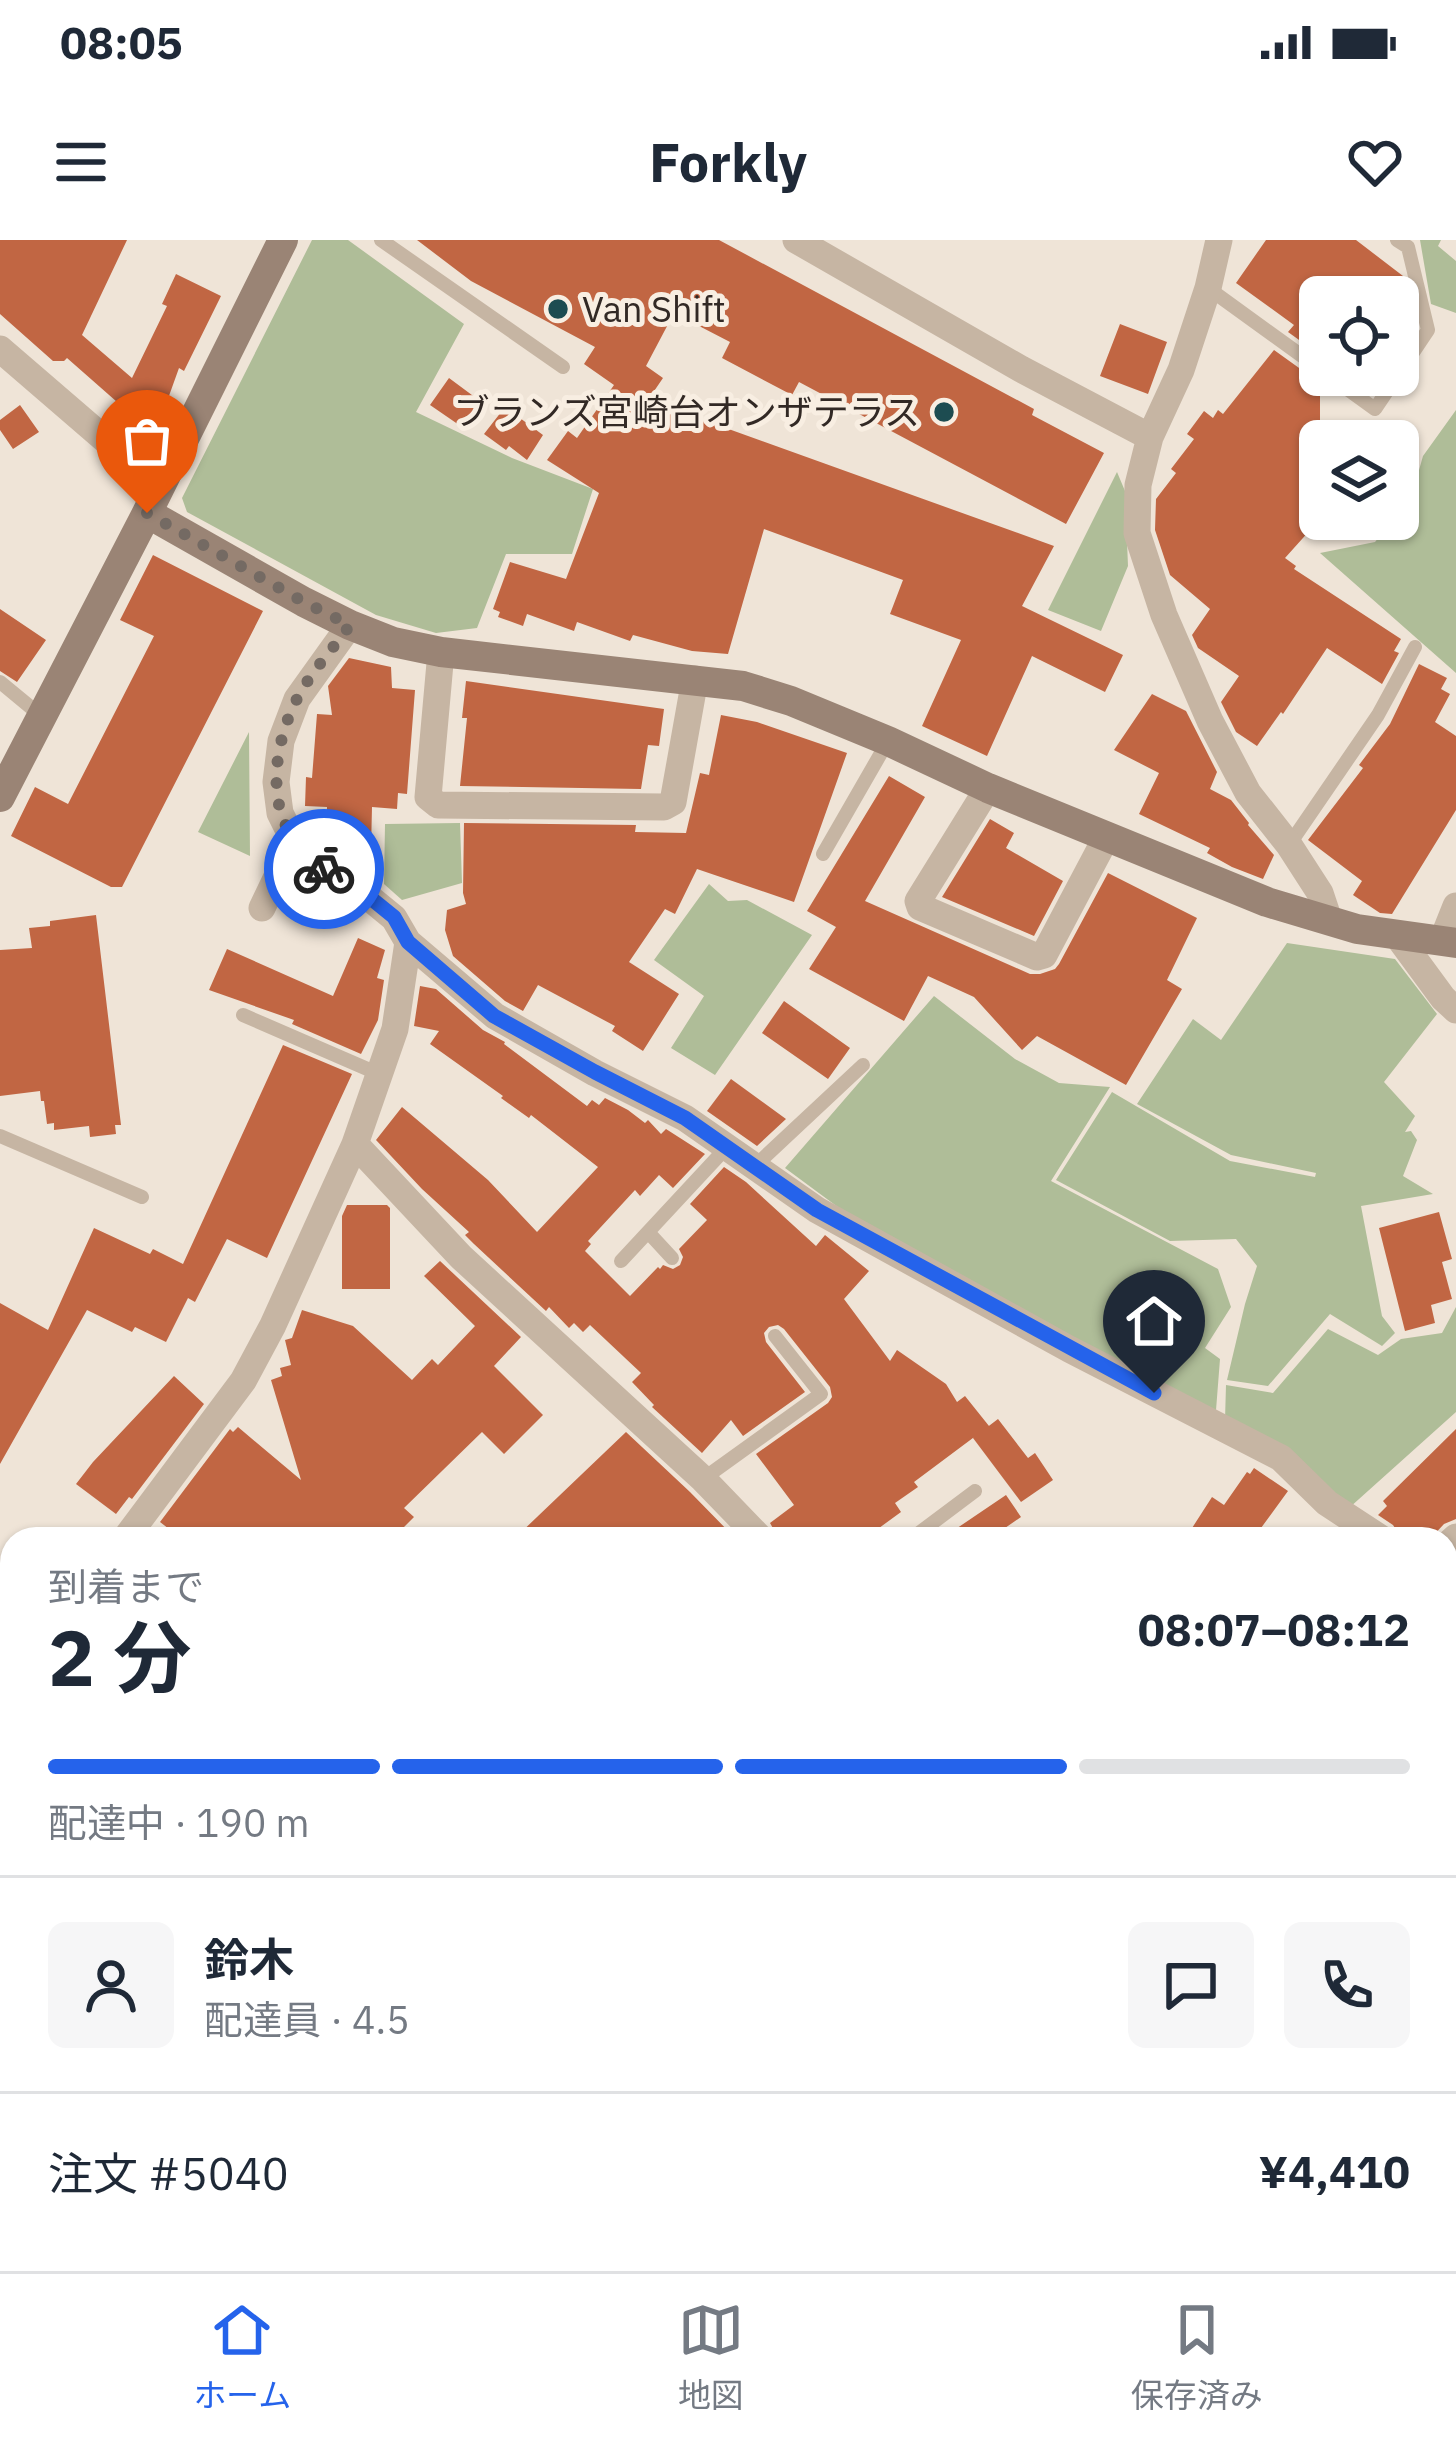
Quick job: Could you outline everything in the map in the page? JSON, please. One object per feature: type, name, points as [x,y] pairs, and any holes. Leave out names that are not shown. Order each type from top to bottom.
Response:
[{"type":"street","points":[[0,797],[284,240]]},
{"type":"street","points":[[796,240],[1150,437]]},
{"type":"street","points":[[1219,240],[1181,370],[1150,437],[1138,485],[1137,533],[1164,615],[1210,721],[1248,793],[1320,893],[1329,920]]},
{"type":"street","points":[[0,350],[153,499],[304,602],[393,642],[441,652],[695,679],[791,700],[988,788],[1267,902],[1358,928],[1449,942],[1456,906]]},
{"type":"street","points":[[350,625],[296,699],[281,741],[276,782],[280,813],[295,841],[323,868],[394,917],[408,942],[494,1016],[685,1118],[817,1210],[1280,1458],[1327,1503],[1364,1527]]},
{"type":"street","points":[[441,652],[428,797],[438,806],[664,807],[674,802],[695,679]]},
{"type":"street","points":[[988,788],[918,901],[920,907],[1037,957],[1044,955],[1107,836]]},
{"type":"street","points":[[262,908],[295,841]]},
{"type":"street","points":[[1396,934],[1456,1010]]},
{"type":"street","points":[[142,1527],[243,1382],[273,1325],[355,1144],[380,1074],[395,1029],[408,942]]},
{"type":"street","points":[[355,1144],[461,1257],[749,1527]]},
{"type":"lane","points":[[381,240],[563,367]]},
{"type":"lane","points":[[1397,240],[1408,248],[1415,276]]},
{"type":"lane","points":[[1208,288],[1299,354]]},
{"type":"lane","points":[[1419,293],[1428,330],[1419,344]]},
{"type":"lane","points":[[1356,396],[1375,410],[1384,396]]},
{"type":"lane","points":[[1289,844],[1378,715],[1415,647]]},
{"type":"lane","points":[[0,682],[40,715]]},
{"type":"lane","points":[[823,854],[888,741]]},
{"type":"lane","points":[[243,1015],[380,1074]]},
{"type":"lane","points":[[755,1166],[862,1065]]},
{"type":"lane","points":[[0,1136],[142,1197]]},
{"type":"lane","points":[[621,1261],[727,1147]]},
{"type":"lane","points":[[648,1232],[672,1258]]},
{"type":"lane","points":[[703,1479],[821,1394],[775,1336]]},
{"type":"lane","points":[[927,1527],[975,1491]]},
{"type":"green space","points":[[312,240],[348,240],[464,324],[416,412],[512,458],[593,489],[572,554],[506,554],[477,628],[436,633],[376,615],[187,512],[182,498]]},
{"type":"green space","points":[[1420,240],[1441,240],[1438,246],[1456,261],[1456,313],[1431,304]]},
{"type":"green space","points":[[1456,410],[1456,673],[1320,553],[1377,540],[1419,540],[1423,456]]},
{"type":"green space","points":[[1117,472],[1125,491],[1128,566],[1101,631],[1048,610]]},
{"type":"green space","points":[[249,732],[250,856],[198,832]]},
{"type":"green space","points":[[460,823],[462,883],[402,900],[384,884],[385,824]]},
{"type":"green space","points":[[709,884],[728,901],[747,900],[812,935],[715,1075],[671,1048],[704,996],[654,960]]},
{"type":"green space","points":[[1287,943],[1395,959],[1437,1014],[1384,1082],[1415,1116],[1405,1132],[1411,1131],[1417,1140],[1403,1176],[1433,1194],[1361,1206],[1382,1316],[1395,1333],[1382,1346],[1330,1314],[1268,1386],[1227,1380],[1257,1266],[1236,1239],[1170,1241],[1056,1180],[1112,1092],[1230,1161],[1315,1177],[1316,1173],[1231,1155],[1137,1104],[1193,1019],[1221,1040]]},
{"type":"green space","points":[[934,996],[1015,1059],[1059,1083],[1110,1087],[1051,1181],[1218,1269],[1231,1307],[1205,1348],[1220,1359],[1215,1423],[854,1219],[785,1168]]},
{"type":"green space","points":[[1456,1307],[1456,1412],[1349,1508],[1225,1420],[1226,1385],[1273,1393],[1328,1329],[1378,1355],[1401,1339],[1442,1333]]},
{"type":"building","points":[[0,240],[127,240],[82,335],[132,378],[167,306],[162,304],[176,274],[221,296],[184,371],[179,368],[156,432],[142,435],[119,417],[125,409],[67,358],[53,361],[0,314]]},
{"type":"building","points":[[417,240],[719,240],[1034,409],[1032,415],[1104,453],[1066,524],[799,382],[792,395],[722,358],[730,342],[674,313],[646,366],[663,378],[648,400],[1054,546],[1022,606],[1123,655],[1105,692],[1032,656],[987,756],[922,726],[961,640],[890,614],[903,580],[764,529],[728,654],[692,651],[633,635],[630,641],[577,622],[574,631],[527,614],[523,626],[498,617],[500,612],[493,609],[510,562],[566,579],[599,493],[547,460],[568,431],[577,438],[614,385],[584,364],[595,347],[471,281]]},
{"type":"building","points":[[1266,240],[1356,240],[1403,276],[1299,276],[1299,340],[1288,332],[1294,325],[1236,283]]},
{"type":"building","points":[[1120,324],[1167,342],[1148,394],[1100,376]]},
{"type":"building","points":[[1274,350],[1299,368],[1299,396],[1320,396],[1320,420],[1299,420],[1301,540],[1285,558],[1294,569],[1401,639],[1394,651],[1399,653],[1382,684],[1327,648],[1257,746],[1236,732],[1221,702],[1239,676],[1198,648],[1192,635],[1210,609],[1170,575],[1155,530],[1156,499],[1194,439],[1187,434],[1204,411],[1213,418],[1218,410],[1223,414]]},
{"type":"building","points":[[449,378],[480,401],[462,427],[430,405]]},
{"type":"building","points":[[20,405],[39,432],[13,449],[0,430],[0,420]]},
{"type":"building","points":[[505,407],[543,435],[527,460],[484,434]]},
{"type":"building","points":[[153,555],[263,611],[122,887],[111,887],[11,836],[35,787],[68,804],[154,636],[120,620]]},
{"type":"building","points":[[0,609],[46,640],[17,682],[0,671]]},
{"type":"building","points":[[349,658],[391,667],[392,688],[415,690],[407,794],[398,793],[397,809],[372,807],[371,849],[333,849],[333,841],[326,841],[327,807],[305,806],[317,714],[332,715],[328,686]]},
{"type":"building","points":[[1419,664],[1447,678],[1441,689],[1450,694],[1435,722],[1456,736],[1456,810],[1392,914],[1380,913],[1353,895],[1362,881],[1308,840],[1363,768],[1359,765],[1390,724]]},
{"type":"building","points":[[466,681],[664,709],[659,746],[648,745],[641,789],[460,786]]},
{"type":"building","points":[[1152,694],[1186,711],[1217,772],[1210,789],[1231,800],[1274,855],[1263,879],[1232,867],[1207,853],[1210,848],[1139,814],[1159,773],[1114,750]]},
{"type":"building","points":[[721,715],[757,722],[847,753],[794,902],[697,869],[675,914],[665,909],[629,962],[679,994],[643,1051],[612,1031],[615,1026],[538,985],[523,1011],[453,956],[445,930],[447,910],[466,904],[464,823],[636,825],[635,832],[686,833],[700,773],[709,775]]},
{"type":"building","points":[[889,776],[925,797],[865,901],[1030,974],[1059,964],[1108,873],[1197,918],[1167,980],[1182,989],[1126,1085],[1037,1036],[1022,1050],[974,997],[928,976],[904,1021],[809,969],[836,927],[807,911]]},
{"type":"building","points":[[990,819],[1014,833],[1006,848],[1063,881],[1034,936],[942,897]]},
{"type":"building","points":[[96,915],[121,1125],[115,1125],[116,1134],[90,1137],[89,1126],[54,1130],[54,1123],[47,1124],[40,1091],[0,1096],[0,950],[32,948],[29,928]]},
{"type":"building","points":[[358,938],[385,950],[377,978],[384,980],[378,1020],[361,1054],[292,1024],[294,1020],[209,990],[227,949],[333,996]]},
{"type":"building","points":[[420,986],[436,989],[483,1030],[587,1106],[592,1100],[599,1105],[605,1098],[645,1123],[648,1120],[661,1134],[666,1129],[705,1154],[673,1188],[659,1175],[640,1196],[635,1190],[588,1241],[591,1244],[585,1251],[630,1296],[658,1267],[680,1265],[679,1249],[707,1220],[690,1204],[724,1167],[816,1246],[825,1235],[869,1271],[844,1299],[890,1361],[897,1350],[946,1384],[957,1402],[965,1396],[989,1426],[914,1482],[918,1487],[895,1503],[901,1512],[880,1527],[772,1527],[770,1523],[794,1505],[756,1454],[828,1403],[830,1387],[784,1329],[769,1327],[764,1333],[766,1342],[805,1392],[743,1436],[731,1420],[702,1453],[632,1382],[641,1373],[590,1325],[583,1332],[574,1323],[569,1328],[549,1307],[546,1311],[465,1235],[469,1232],[376,1140],[402,1107],[488,1180],[537,1232],[598,1167],[430,1044],[439,1031],[414,1026]]},
{"type":"building","points":[[784,1001],[850,1048],[828,1079],[762,1033]]},
{"type":"building","points":[[283,1045],[352,1074],[267,1258],[227,1239],[195,1302],[188,1298],[166,1342],[87,1310],[0,1464],[0,1303],[48,1330],[94,1228],[183,1264]]},
{"type":"building","points":[[731,1079],[786,1119],[757,1146],[707,1111]]},
{"type":"building","points":[[347,1205],[390,1208],[390,1289],[342,1289],[342,1216]]},
{"type":"building","points":[[1439,1212],[1452,1259],[1442,1262],[1452,1299],[1431,1305],[1435,1323],[1405,1331],[1379,1228]]},
{"type":"building","points":[[440,1261],[521,1337],[494,1366],[543,1415],[504,1454],[482,1432],[404,1508],[414,1517],[404,1527],[166,1527],[160,1522],[230,1429],[233,1432],[238,1427],[301,1480],[271,1380],[282,1376],[280,1368],[291,1365],[285,1340],[292,1338],[302,1310],[353,1326],[412,1380],[432,1359],[438,1365],[475,1326],[424,1276]]},
{"type":"building","points":[[174,1376],[204,1404],[116,1514],[76,1484]]},
{"type":"building","points":[[998,1419],[1028,1458],[1035,1453],[1053,1480],[1021,1502],[973,1438]]},
{"type":"building","points":[[1456,1429],[1456,1519],[1441,1527],[1394,1527],[1378,1515],[1387,1506],[1383,1501]]},
{"type":"building","points":[[626,1432],[724,1527],[527,1527]]},
{"type":"building","points":[[1254,1468],[1288,1491],[1262,1527],[1193,1527],[1212,1497],[1224,1505]]},
{"type":"building","points":[[1006,1495],[1021,1517],[1006,1527],[959,1527]]},
{"type":"way so far","points":[[147,513],[350,625],[296,699],[281,741],[276,782],[280,813],[295,841],[324,869]]},
{"type":"place","name":"Van Shift","points":[[558,309]]},
{"type":"place","name":"ブランズ宮崎台オンザテラス","points":[[944,412]]},
{"type":"route","points":[[324,869],[394,917],[408,942],[494,1016],[685,1118],[817,1210],[1154,1393]]}]
